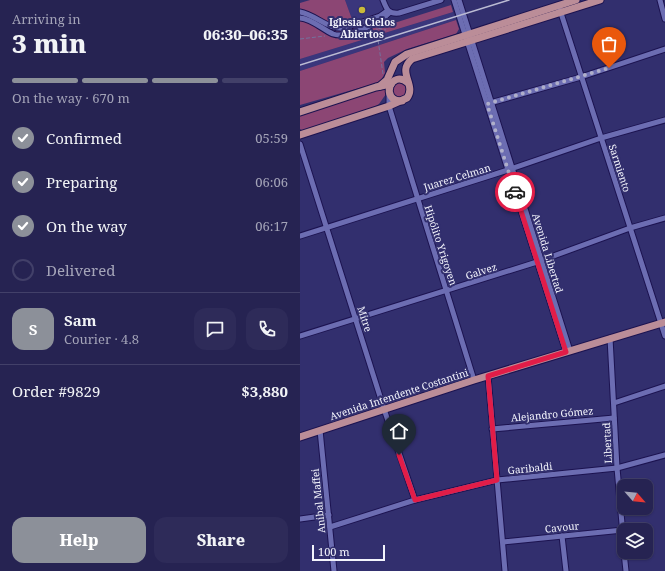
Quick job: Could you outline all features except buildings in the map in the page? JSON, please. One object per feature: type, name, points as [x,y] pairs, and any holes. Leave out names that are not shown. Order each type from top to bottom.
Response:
[{"type":"main road","points":[[560,9],[576,0]]},
{"type":"main road","points":[[380,86],[387,80],[395,62],[407,54],[468,38],[560,9],[600,0]]},
{"type":"main road","points":[[300,135],[402,101],[410,94],[410,87],[405,68],[407,63],[412,59],[468,38]]},
{"type":"main road","points":[[391,71],[389,92],[392,98],[402,101]]},
{"type":"main road","points":[[300,112],[391,83],[398,79],[408,83]]},
{"type":"main road","name":"Avenida Intendente Costantini","points":[[300,437],[474,380],[663,322]]},
{"type":"street","points":[[383,0],[390,13]]},
{"type":"street","points":[[300,12],[339,29],[390,13],[399,13],[441,0]]},
{"type":"street","name":"Avenida Libertad","points":[[454,0],[468,38],[568,351]]},
{"type":"street","name":"Avenida Libertad","points":[[459,0],[468,38]]},
{"type":"street","points":[[660,0],[665,19]]},
{"type":"street","name":"Sarmiento","points":[[560,9],[630,228],[663,322],[665,336]]},
{"type":"street","points":[[300,18],[310,20],[336,35],[347,35],[380,21],[390,13]]},
{"type":"street","points":[[489,104],[581,77],[665,49]]},
{"type":"street","points":[[398,59],[406,73]]},
{"type":"street","name":"Hipólito Yrigoyen","points":[[389,92],[389,106],[474,380]]},
{"type":"street","name":"Juarez Celman","points":[[300,236],[510,169],[601,138],[665,120]]},
{"type":"street","name":"Mitre","points":[[300,144],[384,409],[415,500]]},
{"type":"street","name":"Galvez","points":[[300,336],[539,261],[630,228],[665,218]]},
{"type":"street","name":"Libertad","points":[[610,338],[621,523]]},
{"type":"street","points":[[488,376],[505,571]]},
{"type":"street","points":[[614,403],[665,386]]},
{"type":"street","name":"Alejandro Gómez","points":[[492,429],[614,418]]},
{"type":"street","name":"Anibal Maffei","points":[[320,430],[334,571]]},
{"type":"street","name":"Garibaldi","points":[[330,526],[415,500],[497,480],[617,468],[665,455]]},
{"type":"street","points":[[300,519],[329,515]]},
{"type":"street","name":"Cavour","points":[[503,542],[617,530]]},
{"type":"street","points":[[562,536],[566,571]]},
{"type":"street","points":[[625,559],[626,571]]},
{"type":"path","points":[[380,86],[383,78],[377,28],[386,30]]},
{"type":"path","points":[[300,39],[336,35]]},
{"type":"shaded area","points":[[310,0],[345,0],[353,22],[382,12],[384,22],[388,25],[451,5],[453,12],[300,59],[300,3]]},
{"type":"shaded area","points":[[345,0],[383,0],[387,11],[353,22]]},
{"type":"shaded area","points":[[453,12],[456,20],[300,71],[300,59]]},
{"type":"shaded area","points":[[456,20],[459,29],[456,34],[407,49],[388,58],[384,62],[385,73],[380,82],[300,105],[300,71]]},
{"type":"shaded area","points":[[397,83],[403,83],[407,87],[407,93],[403,97],[397,97],[393,93],[393,87]]},
{"type":"shaded area","points":[[382,88],[385,90],[386,94],[379,104],[373,108],[304,131],[300,129],[300,114]]},
{"type":"railway","points":[[300,65],[509,0]]},
{"type":"way so far","points":[[515,192],[487,104],[609,68]]},
{"type":"place","name":"Iglesia Cielos Abiertos","points":[[362,10]]},
{"type":"route","points":[[399,455],[415,500],[497,480],[488,376],[566,352],[515,192]]}]
